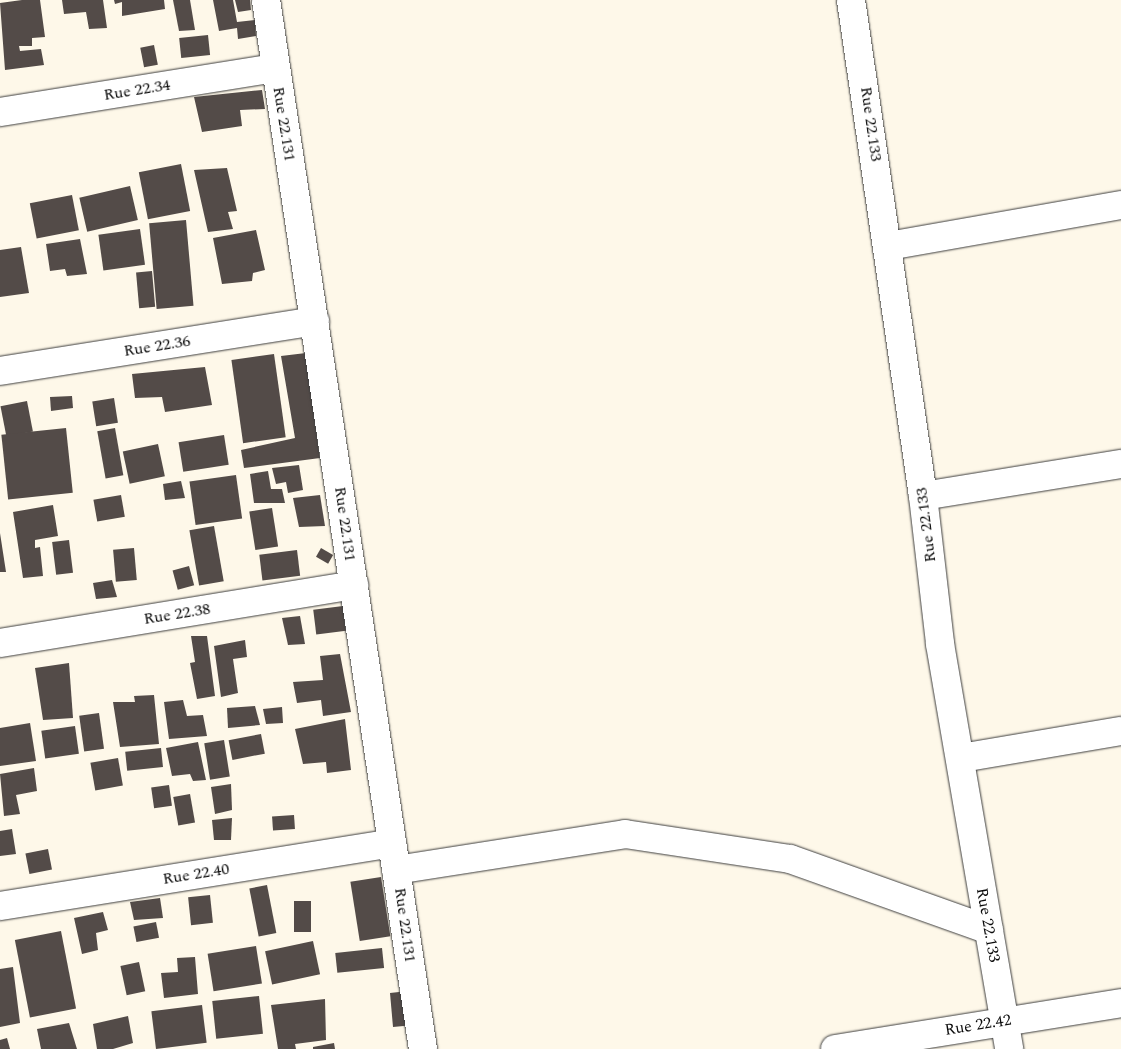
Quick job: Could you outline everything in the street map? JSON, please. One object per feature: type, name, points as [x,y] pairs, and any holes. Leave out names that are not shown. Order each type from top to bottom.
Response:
[{"type":"street","name":"Rue 22.131","points":[[266,0],[423,1049]]},
{"type":"street","name":"Rue 22.133","points":[[851,0],[923,496],[940,644],[961,758],[1009,1049]]},
{"type":"street","name":"Rue 22.34","points":[[0,112],[275,68]]},
{"type":"street","points":[[888,246],[1121,205]]},
{"type":"street","name":"Rue 22.36","points":[[0,372],[315,321]]},
{"type":"street","points":[[923,496],[1121,464]]},
{"type":"street","name":"Rue 22.38","points":[[0,642],[354,585]]},
{"type":"street","points":[[961,758],[1121,731]]},
{"type":"street","points":[[396,870],[625,834],[790,859],[989,930]]},
{"type":"street","name":"Rue 22.40","points":[[0,906],[392,843]]},
{"type":"street","name":"Rue 22.42","points":[[835,1049],[1121,1003]]},
{"type":"building","points":[[40,0],[45,37],[32,38],[32,46],[19,46],[20,51],[41,49],[44,65],[5,70],[0,3]]},
{"type":"building","points":[[62,0],[103,0],[107,28],[89,29],[86,12],[64,14]]},
{"type":"building","points":[[114,0],[164,0],[165,9],[122,16],[122,2],[115,4]]},
{"type":"building","points":[[173,0],[190,0],[195,30],[179,31]]},
{"type":"building","points":[[213,0],[233,0],[237,22],[255,20],[256,36],[238,39],[237,28],[219,31]]},
{"type":"building","points":[[235,0],[250,0],[251,10],[238,12]]},
{"type":"building","points":[[208,35],[210,55],[181,58],[179,38]]},
{"type":"building","points":[[154,45],[158,65],[144,67],[140,48]]},
{"type":"building","points":[[262,90],[265,109],[240,110],[242,126],[202,132],[194,97]]},
{"type":"building","points":[[181,164],[190,211],[148,219],[139,172]]},
{"type":"building","points":[[227,168],[237,211],[228,212],[233,229],[208,232],[194,170]]},
{"type":"building","points":[[130,186],[138,220],[87,232],[79,198]]},
{"type":"building","points":[[72,195],[79,230],[37,239],[30,203]]},
{"type":"building","points":[[186,220],[193,306],[157,309],[149,223]]},
{"type":"building","points":[[140,229],[145,265],[103,270],[98,235]]},
{"type":"building","points":[[256,230],[265,270],[253,273],[252,281],[222,284],[213,238]]},
{"type":"building","points":[[80,239],[87,274],[67,276],[65,269],[50,271],[46,244]]},
{"type":"building","points":[[21,247],[29,293],[0,297],[0,250]]},
{"type":"building","points":[[152,271],[155,307],[139,308],[136,272]]},
{"type":"building","points":[[306,353],[320,458],[244,468],[241,450],[295,438],[281,356]]},
{"type":"building","points":[[274,354],[286,437],[243,443],[231,360]]},
{"type":"building","points":[[205,367],[212,405],[165,412],[162,397],[135,398],[132,374]]},
{"type":"building","points":[[72,396],[73,408],[51,411],[50,397]]},
{"type":"building","points":[[114,398],[118,423],[96,426],[92,401]]},
{"type":"building","points":[[27,401],[33,431],[6,437],[0,406]]},
{"type":"building","points":[[66,428],[73,493],[8,499],[1,435]]},
{"type":"building","points":[[115,428],[123,475],[106,478],[97,431]]},
{"type":"building","points":[[224,435],[229,465],[183,472],[179,442]]},
{"type":"building","points":[[158,444],[165,476],[130,484],[123,451]]},
{"type":"building","points":[[299,465],[303,490],[288,493],[286,482],[276,484],[272,468]]},
{"type":"building","points":[[268,471],[271,489],[282,489],[285,503],[254,503],[250,474]]},
{"type":"building","points":[[236,475],[242,519],[196,525],[189,482]]},
{"type":"building","points":[[181,481],[185,498],[165,500],[163,484]]},
{"type":"building","points":[[121,495],[125,517],[97,522],[93,500]]},
{"type":"building","points":[[320,495],[325,526],[299,527],[293,498]]},
{"type":"building","points":[[53,505],[58,536],[35,540],[35,548],[40,547],[43,576],[23,578],[13,512]]},
{"type":"building","points":[[272,508],[278,547],[255,550],[249,512]]},
{"type":"building","points":[[214,526],[224,581],[199,585],[189,530]]},
{"type":"building","points":[[0,533],[6,572],[0,572]]},
{"type":"building","points":[[69,540],[73,573],[56,575],[52,542]]},
{"type":"building","points":[[134,548],[137,580],[116,582],[113,550]]},
{"type":"building","points":[[321,548],[333,555],[328,564],[316,557]]},
{"type":"building","points":[[297,550],[300,576],[262,580],[259,555]]},
{"type":"building","points":[[189,566],[194,585],[178,590],[173,570]]},
{"type":"building","points":[[112,580],[117,597],[96,599],[93,583]]},
{"type":"building","points":[[343,606],[346,631],[316,634],[313,610]]},
{"type":"building","points":[[300,616],[305,644],[288,645],[282,618]]},
{"type":"building","points":[[191,636],[207,636],[215,696],[197,699],[190,663],[195,662]]},
{"type":"building","points":[[245,640],[247,657],[233,659],[238,693],[221,697],[214,646]]},
{"type":"building","points":[[340,654],[351,712],[323,716],[321,700],[297,703],[293,682],[323,680],[320,656]]},
{"type":"building","points":[[69,663],[73,718],[43,720],[35,668]]},
{"type":"building","points":[[154,695],[159,744],[120,747],[113,702],[135,702],[134,696]]},
{"type":"building","points":[[183,700],[187,716],[203,715],[207,736],[169,739],[164,702]]},
{"type":"building","points":[[255,706],[260,725],[228,728],[227,708]]},
{"type":"building","points":[[282,707],[283,723],[266,724],[263,709]]},
{"type":"building","points":[[99,713],[104,749],[84,751],[79,716]]},
{"type":"building","points":[[345,719],[351,770],[327,773],[326,762],[303,764],[295,729]]},
{"type":"building","points":[[30,723],[36,761],[0,766],[0,728]]},
{"type":"building","points":[[75,726],[79,754],[45,758],[41,731]]},
{"type":"building","points":[[261,734],[265,754],[232,760],[229,740]]},
{"type":"building","points":[[224,740],[230,777],[210,780],[204,743]]},
{"type":"building","points":[[198,742],[206,780],[193,781],[190,774],[172,776],[166,748]]},
{"type":"building","points":[[161,748],[163,767],[127,771],[125,752]]},
{"type":"building","points":[[118,758],[123,786],[95,790],[90,763]]},
{"type":"building","points":[[34,768],[37,791],[16,795],[20,814],[4,816],[0,774]]},
{"type":"building","points":[[231,784],[232,810],[215,814],[211,787]]},
{"type":"building","points":[[169,785],[172,806],[154,808],[151,788]]},
{"type":"building","points":[[190,794],[195,823],[178,826],[173,797]]},
{"type":"building","points":[[294,815],[295,829],[273,831],[272,817]]},
{"type":"building","points":[[232,818],[231,840],[214,840],[212,820]]},
{"type":"building","points":[[12,829],[16,854],[0,856],[0,831]]},
{"type":"building","points":[[48,849],[52,870],[29,874],[25,853]]},
{"type":"building","points":[[381,877],[390,936],[360,941],[350,882]]},
{"type":"building","points":[[267,885],[276,933],[259,937],[249,888]]},
{"type":"building","points":[[210,895],[213,923],[191,925],[188,897]]},
{"type":"building","points":[[160,898],[163,918],[134,920],[130,902]]},
{"type":"building","points":[[294,901],[311,901],[311,932],[294,932]]},
{"type":"building","points":[[103,912],[108,930],[96,933],[98,950],[82,954],[74,918]]},
{"type":"building","points":[[156,922],[159,938],[136,942],[133,926]]},
{"type":"building","points":[[61,931],[76,1009],[30,1018],[15,940]]},
{"type":"building","points":[[313,941],[320,974],[272,984],[265,951]]},
{"type":"building","points":[[256,946],[262,984],[214,991],[208,954]]},
{"type":"building","points":[[382,948],[384,968],[337,973],[335,953]]},
{"type":"building","points":[[195,957],[198,994],[164,998],[161,973],[178,972],[177,958]]},
{"type":"building","points":[[139,962],[145,991],[127,995],[120,966]]},
{"type":"building","points":[[13,967],[20,1023],[0,1027],[0,969]]},
{"type":"building","points":[[408,991],[414,1025],[393,1027],[390,993]]},
{"type":"building","points":[[259,996],[263,1034],[216,1039],[212,1001]]},
{"type":"building","points":[[325,999],[326,1040],[295,1044],[296,1049],[278,1049],[271,1005]]},
{"type":"building","points":[[202,1005],[207,1043],[156,1049],[151,1011]]},
{"type":"building","points":[[128,1016],[133,1043],[113,1049],[97,1049],[93,1024]]},
{"type":"building","points":[[69,1023],[77,1049],[41,1049],[37,1029]]},
{"type":"building","points":[[7,1038],[10,1049],[0,1049],[0,1040]]},
{"type":"building","points":[[334,1043],[335,1049],[313,1049],[313,1047]]}]
